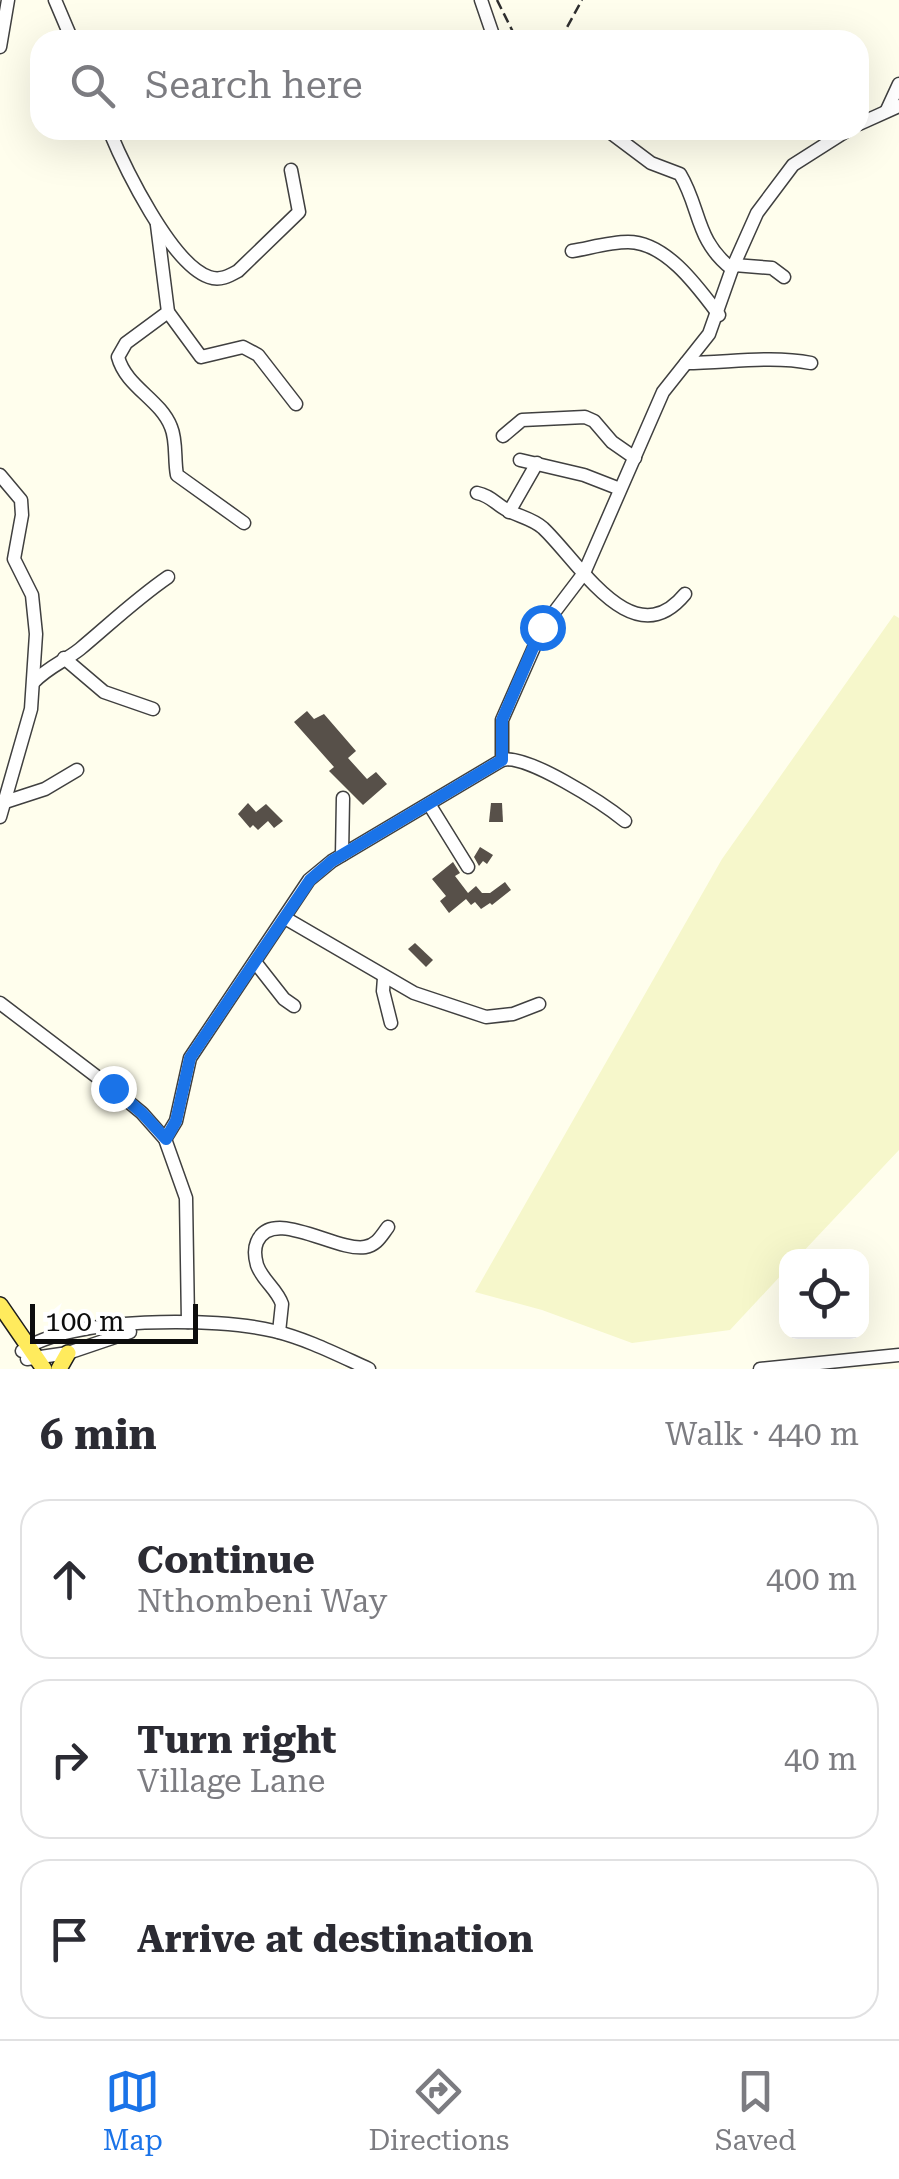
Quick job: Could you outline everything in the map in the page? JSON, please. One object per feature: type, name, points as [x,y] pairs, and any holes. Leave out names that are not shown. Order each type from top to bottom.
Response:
[{"type":"main road","points":[[0,1305],[32,1358]]},
{"type":"main road","points":[[0,1321],[32,1358]]},
{"type":"main road","points":[[59,1369],[68,1354]]},
{"type":"street","points":[[0,48],[8,0]]},
{"type":"street","points":[[55,0],[68,30]]},
{"type":"street","points":[[481,0],[491,30]]},
{"type":"street","points":[[869,119],[893,108],[899,84]]},
{"type":"street","points":[[114,140],[158,225],[199,271],[210,277],[226,278],[238,271],[299,212],[291,170]]},
{"type":"street","points":[[620,140],[651,163],[680,174],[712,250],[733,267],[772,268],[784,278]]},
{"type":"street","points":[[502,760],[500,728],[542,627],[584,573],[663,392],[710,334],[757,212],[793,164],[832,140]]},
{"type":"street","points":[[158,225],[168,312],[201,357],[243,347],[258,355],[296,404]]},
{"type":"street","points":[[572,251],[628,242],[650,248],[686,272],[718,315]]},
{"type":"street","points":[[168,312],[126,343],[118,357],[121,370],[172,428],[176,475],[244,523]]},
{"type":"street","points":[[686,364],[781,358],[810,364]]},
{"type":"street","points":[[503,436],[522,420],[586,416],[635,458]]},
{"type":"street","points":[[520,460],[584,475],[620,489]]},
{"type":"street","points":[[510,512],[537,464]]},
{"type":"street","points":[[0,475],[22,500],[14,559],[28,585],[35,610],[31,709],[0,818]]},
{"type":"street","points":[[476,493],[490,496],[510,512],[540,525],[619,606],[643,617],[665,614],[685,594]]},
{"type":"street","points":[[34,682],[168,578]]},
{"type":"street","points":[[64,658],[104,692],[152,710]]},
{"type":"street","points":[[166,1139],[176,1121],[190,1058],[310,880],[342,856],[502,760],[518,759],[590,795],[625,821]]},
{"type":"street","points":[[5,802],[44,788],[77,770]]},
{"type":"street","points":[[342,856],[344,798]]},
{"type":"street","points":[[428,804],[468,867]]},
{"type":"street","points":[[284,918],[408,991],[486,1016],[513,1014],[540,1004]]},
{"type":"street","points":[[255,962],[294,1006]]},
{"type":"street","points":[[384,978],[391,1024]]},
{"type":"street","points":[[0,1002],[113,1088],[166,1139],[186,1198],[188,1322]]},
{"type":"street","points":[[279,1332],[282,1304],[258,1267],[255,1250],[267,1230],[281,1227],[344,1245],[366,1247],[378,1241],[388,1227]]},
{"type":"street","points":[[32,1358],[51,1334],[188,1322],[242,1324],[279,1332],[369,1369]]},
{"type":"street","points":[[32,1358],[68,1354],[161,1324]]},
{"type":"street","points":[[760,1369],[899,1354]]},
{"type":"path","points":[[497,0],[512,30]]},
{"type":"path","points":[[566,30],[582,0]]},
{"type":"green space","points":[[894,615],[899,618],[899,1150],[806,1249],[779,1249],[779,1278],[730,1330],[632,1343],[542,1310],[475,1292],[722,859]]},
{"type":"building","points":[[307,711],[314,719],[324,714],[356,751],[348,758],[367,779],[376,772],[387,784],[363,805],[329,771],[334,767],[294,722]]},
{"type":"building","points":[[248,803],[256,812],[266,804],[283,821],[274,828],[268,821],[258,830],[253,825],[250,828],[238,814]]},
{"type":"building","points":[[491,803],[502,803],[503,822],[489,822]]},
{"type":"building","points":[[480,847],[493,855],[487,864],[483,861],[479,866],[474,857]]},
{"type":"building","points":[[453,862],[460,873],[455,876],[468,893],[476,886],[482,893],[490,893],[505,882],[511,890],[492,905],[481,909],[466,899],[449,913],[440,901],[446,896],[432,879]]},
{"type":"building","points":[[415,943],[433,960],[426,967],[408,949]]},
{"type":"route","points":[[113,1088],[166,1139],[176,1121],[190,1058],[310,880],[332,861],[502,760],[502,720],[542,627]]}]
